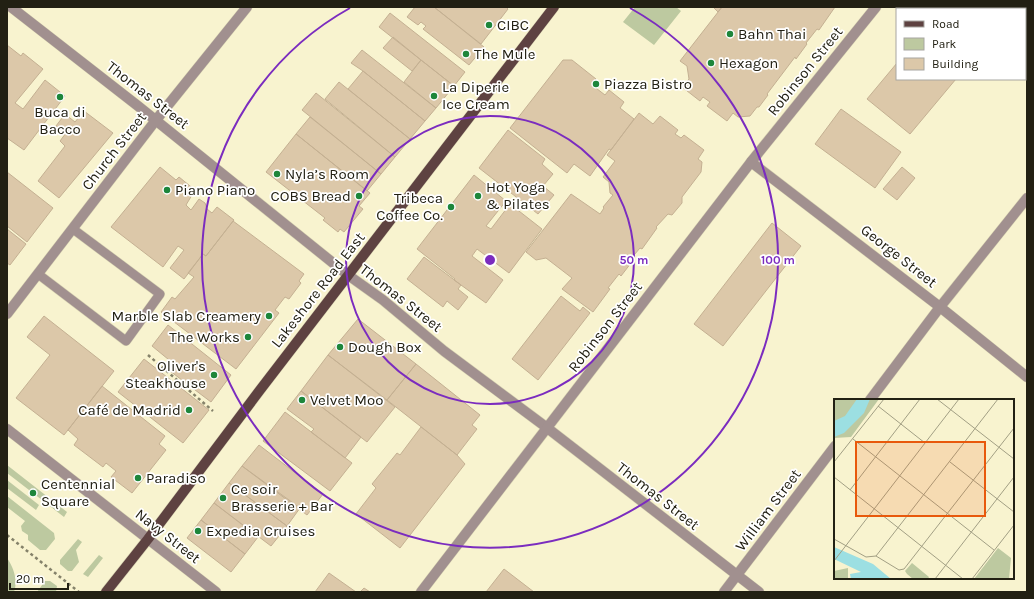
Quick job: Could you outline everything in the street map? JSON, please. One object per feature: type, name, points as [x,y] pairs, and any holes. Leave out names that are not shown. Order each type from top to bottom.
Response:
[{"type":"main road","name":"Lakeshore Road East","points":[[106,592],[553,8]]},
{"type":"street","name":"Thomas Street","points":[[11,7],[156,120],[348,275],[383,300],[444,350],[759,592]]},
{"type":"street","name":"Church Street","points":[[7,314],[156,120],[247,7]]},
{"type":"street","name":"Robinson Street","points":[[421,592],[546,427],[751,162],[876,7]]},
{"type":"street","name":"George Street","points":[[751,162],[940,307],[1027,378]]},
{"type":"street","points":[[871,399],[940,307],[1027,198]]},
{"type":"street","name":"Navy Street","points":[[7,429],[216,592]]},
{"type":"street","name":"William Street","points":[[724,592],[834,447]]},
{"type":"lane","points":[[38,274],[126,341],[160,294],[73,229]]},
{"type":"path","points":[[148,355],[213,411]]},
{"type":"path","points":[[7,535],[79,592]]},
{"type":"green space","points":[[635,7],[676,7],[681,11],[654,45],[623,22]]},
{"type":"green space","points":[[7,465],[67,512],[64,517],[7,473]]},
{"type":"green space","points":[[7,480],[39,505],[36,510],[7,488]]},
{"type":"green space","points":[[7,496],[54,533],[55,539],[46,550],[40,550],[28,540],[28,535],[22,531],[21,526],[25,521],[7,507]]},
{"type":"green space","points":[[78,539],[82,542],[76,550],[79,562],[72,571],[68,571],[60,564],[60,560]]},
{"type":"green space","points":[[99,555],[103,558],[88,577],[83,574]]},
{"type":"green space","points":[[7,558],[15,575],[16,583],[14,592],[7,592]]},
{"type":"green space","points":[[45,581],[50,581],[57,586],[56,592],[37,592]]},
{"type":"building","points":[[415,7],[434,7],[484,47],[469,65],[423,29],[426,26],[421,22],[418,25],[407,17]]},
{"type":"building","points":[[434,7],[506,7],[508,9],[481,44]]},
{"type":"building","points":[[713,7],[722,7],[718,12]]},
{"type":"building","points":[[722,7],[835,7],[819,30],[817,29],[806,43],[807,44],[796,59],[795,57],[759,107],[757,107],[750,116],[738,117],[733,113],[727,121],[707,106],[710,102],[703,97],[700,101],[682,87],[689,79],[687,66],[680,61]]},
{"type":"building","points":[[390,13],[465,72],[454,86],[379,27]]},
{"type":"building","points":[[393,37],[421,60],[412,71],[383,48]]},
{"type":"building","points":[[7,45],[21,56],[23,53],[43,69],[15,103],[23,109],[45,80],[65,96],[24,150],[7,138]]},
{"type":"building","points":[[362,50],[436,108],[425,121],[351,63]]},
{"type":"building","points":[[421,60],[454,86],[436,108],[404,82]]},
{"type":"building","points":[[563,60],[572,60],[596,79],[592,85],[605,95],[609,90],[624,102],[620,108],[634,119],[611,150],[609,149],[590,176],[574,164],[567,173],[510,128]]},
{"type":"building","points":[[896,64],[896,80],[955,80],[910,134],[867,99]]},
{"type":"building","points":[[363,71],[425,121],[410,139],[348,89]]},
{"type":"building","points":[[339,82],[410,139],[395,157],[325,99]]},
{"type":"building","points":[[316,93],[395,157],[381,174],[302,110]]},
{"type":"building","points":[[841,109],[901,152],[875,188],[815,144]]},
{"type":"building","points":[[84,111],[113,133],[59,198],[38,181],[65,146],[60,141],[66,133],[56,126],[65,114],[75,122]]},
{"type":"building","points":[[639,113],[653,124],[660,116],[678,130],[675,134],[681,138],[684,135],[704,150],[698,159],[702,162],[701,172],[682,197],[682,203],[672,215],[668,214],[656,227],[657,228],[642,249],[640,248],[629,261],[631,263],[621,276],[619,274],[608,288],[610,289],[593,312],[562,289],[572,278],[546,258],[536,260],[526,252],[571,194],[600,214],[604,208],[603,207],[613,195],[610,193],[609,182],[603,177],[615,161],[607,155]]},
{"type":"building","points":[[310,117],[381,174],[367,191],[296,134]]},
{"type":"building","points":[[508,130],[545,159],[542,164],[553,174],[543,186],[554,195],[538,214],[479,168]]},
{"type":"building","points":[[296,134],[370,193],[359,206],[363,209],[344,232],[340,229],[338,232],[323,220],[325,218],[266,172]]},
{"type":"building","points":[[160,167],[176,180],[179,177],[195,190],[186,205],[191,210],[199,199],[205,203],[207,209],[212,213],[217,207],[234,220],[206,256],[203,254],[184,279],[170,268],[184,250],[178,246],[163,267],[111,227]]},
{"type":"building","points":[[902,167],[915,178],[897,200],[883,189]]},
{"type":"building","points":[[7,172],[53,208],[27,242],[7,226]]},
{"type":"building","points":[[474,175],[506,201],[486,226],[491,229],[510,204],[542,229],[509,273],[477,249],[472,256],[503,280],[486,303],[454,280],[455,279],[417,249]]},
{"type":"building","points":[[233,221],[304,274],[299,281],[301,283],[289,299],[285,297],[275,310],[279,313],[236,369],[161,312],[172,297],[175,299],[194,277],[188,273],[203,254],[206,256]]},
{"type":"building","points":[[772,223],[801,246],[723,346],[694,324]]},
{"type":"building","points":[[7,229],[26,244],[10,265],[7,263]]},
{"type":"building","points":[[424,257],[461,285],[458,289],[468,297],[458,310],[447,301],[443,307],[407,279]]},
{"type":"building","points":[[561,296],[580,311],[583,307],[590,313],[538,380],[512,359]]},
{"type":"building","points":[[44,316],[114,371],[64,435],[16,398],[50,355],[27,337]]},
{"type":"building","points":[[358,319],[416,364],[387,400],[328,355]]},
{"type":"building","points":[[168,325],[231,375],[211,402],[170,371],[174,364],[152,346]]},
{"type":"building","points":[[328,355],[395,407],[367,442],[301,391]]},
{"type":"building","points":[[144,359],[209,410],[183,443],[118,392]]},
{"type":"building","points":[[416,364],[480,415],[472,425],[477,429],[457,455],[387,400]]},
{"type":"building","points":[[102,386],[165,436],[159,444],[166,450],[132,493],[111,477],[116,471],[106,463],[103,467],[74,445],[78,439],[68,430]]},
{"type":"building","points":[[301,391],[361,437],[345,458],[311,432],[314,429],[287,409]]},
{"type":"building","points":[[285,412],[352,463],[330,491],[263,441]]},
{"type":"building","points":[[421,427],[457,455],[465,464],[400,548],[356,514],[376,488],[372,484],[397,453],[400,455]]},
{"type":"building","points":[[259,445],[323,494],[307,515],[242,466]]},
{"type":"building","points":[[242,466],[300,508],[287,526],[229,483]]},
{"type":"building","points":[[229,483],[287,526],[271,546],[214,503]]},
{"type":"building","points":[[214,503],[258,537],[245,554],[201,520]]},
{"type":"building","points":[[201,520],[245,554],[231,572],[187,538]]},
{"type":"building","points":[[504,569],[534,592],[486,592]]},
{"type":"building","points":[[329,573],[356,592],[315,592]]},
{"type":"building","points":[[364,588],[370,592],[360,592]]},
{"type":"place","name":"CIBC","points":[[489,25]]},
{"type":"place","name":"Bahn Thai","points":[[730,34]]},
{"type":"place","name":"The Mule","points":[[466,54]]},
{"type":"place","name":"Hexagon","points":[[711,63]]},
{"type":"place","name":"Piazza Bistro","points":[[596,84]]},
{"type":"place","name":"La Diperie Ice Cream","points":[[434,96]]},
{"type":"place","name":"Buca di Bacco","points":[[60,97]]},
{"type":"place","name":"Nyla’s Room","points":[[277,174]]},
{"type":"place","name":"Piano Piano","points":[[167,190]]},
{"type":"place","name":"COBS Bread","points":[[359,196]]},
{"type":"place","name":"Hot Yoga & Pilates","points":[[478,196]]},
{"type":"place","name":"Tribeca Coffee Co.","points":[[451,207]]},
{"type":"place","name":"Marble Slab Creamery","points":[[269,316]]},
{"type":"place","name":"The Works","points":[[248,337]]},
{"type":"place","name":"Dough Box","points":[[340,347]]},
{"type":"place","name":"Oliver's Steakhouse","points":[[214,375]]},
{"type":"place","name":"Velvet Moo","points":[[302,400]]},
{"type":"place","name":"Café de Madrid","points":[[189,410]]},
{"type":"place","name":"Paradiso","points":[[138,478]]},
{"type":"place","name":"Centennial Square","points":[[33,493]]},
{"type":"place","name":"Ce soir Brasserie + Bar","points":[[223,498]]},
{"type":"place","name":"Expedia Cruises","points":[[198,531]]}]
